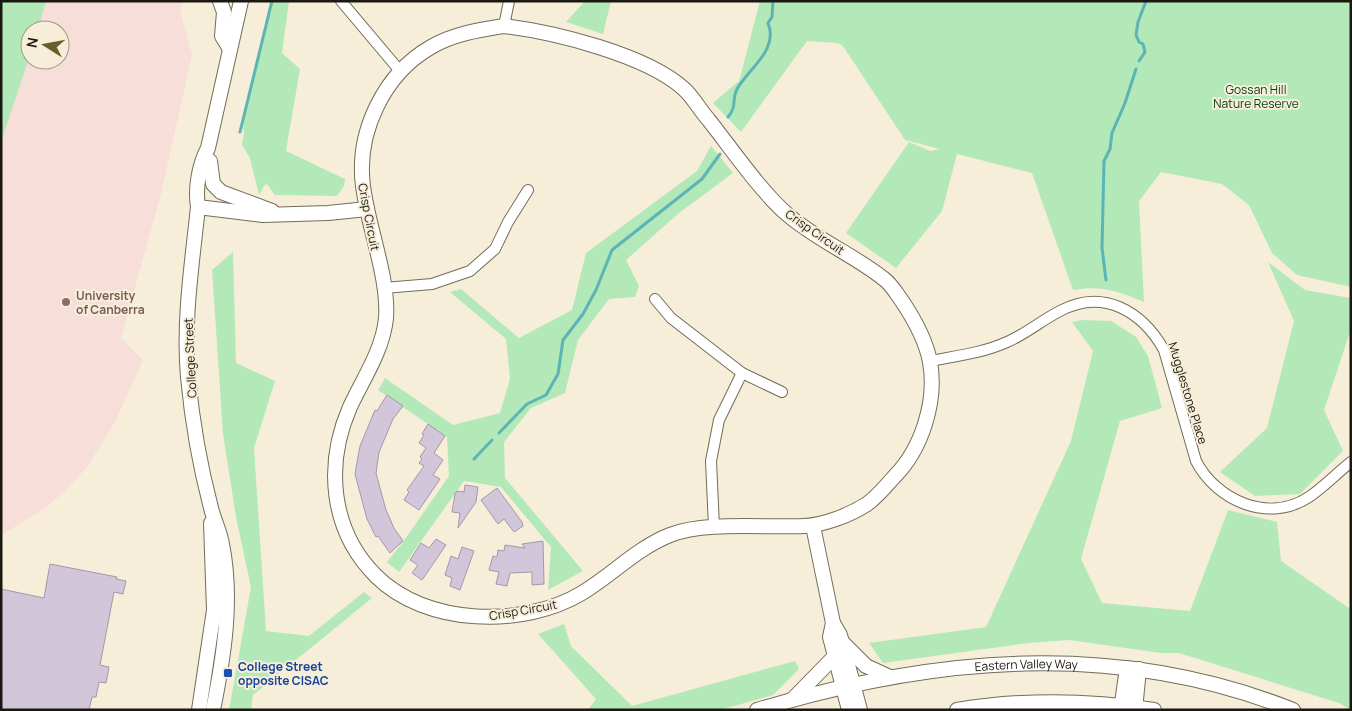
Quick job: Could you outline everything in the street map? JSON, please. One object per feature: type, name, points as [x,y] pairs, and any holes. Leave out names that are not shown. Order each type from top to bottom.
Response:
[{"type":"street","points":[[220,1],[224,12],[222,36],[230,49]]},
{"type":"street","name":"College Street","points":[[213,710],[224,656],[227,591],[222,544],[211,507],[194,414],[186,329],[198,207],[204,197],[209,154],[241,1]]},
{"type":"street","points":[[341,1],[400,71]]},
{"type":"street","points":[[504,26],[509,1]]},
{"type":"street","name":"Crisp Circuit","points":[[504,26],[542,32],[631,58],[683,88],[788,216],[889,282],[915,320],[930,361],[931,390],[924,428],[906,465],[868,504],[831,521],[813,526],[714,527],[673,533],[636,553],[604,578],[559,606],[492,617],[472,617],[440,611],[403,597],[377,578],[358,555],[340,517],[334,476],[336,445],[349,410],[372,363],[381,340],[386,319],[384,288],[362,178],[363,148],[369,123],[385,91],[400,71],[431,47],[454,36],[504,26]]},
{"type":"street","points":[[209,154],[212,184],[221,192],[277,214]]},
{"type":"street","points":[[384,288],[432,284],[470,271],[495,249],[508,222],[528,190]]},
{"type":"street","points":[[198,207],[263,215],[328,214],[367,209]]},
{"type":"street","points":[[655,299],[671,318],[742,374],[782,392]]},
{"type":"street","name":"Mugglestone Place","points":[[930,361],[977,352],[1008,342],[1060,310],[1082,302],[1116,305],[1145,322],[1155,334],[1164,350],[1196,460],[1203,474],[1224,494],[1244,504],[1280,506],[1308,497],[1351,462]]},
{"type":"street","points":[[714,527],[711,461],[719,420],[742,374]]},
{"type":"street","name":"College Street","points":[[199,710],[214,610],[211,507]]},
{"type":"street","points":[[813,526],[833,623],[842,642],[848,684],[849,710]]},
{"type":"street","points":[[833,623],[830,637],[835,656],[860,710]]},
{"type":"street","points":[[842,642],[866,666],[890,677]]},
{"type":"street","points":[[792,699],[835,656]]},
{"type":"street","name":"Eastern Valley Way","points":[[757,710],[848,684],[890,677],[1005,664],[1061,663],[1133,668],[1211,683],[1294,710]]},
{"type":"street","points":[[1128,708],[1133,668]]},
{"type":"street","points":[[957,710],[1036,702],[1154,710]]},
{"type":"shaded area","name":"University of Canberra","points":[[1,1],[182,1],[180,10],[192,55],[161,194],[121,338],[143,360],[115,422],[87,467],[67,489],[44,509],[1,535]]},
{"type":"green space","points":[[1,1],[46,1],[41,20],[20,20],[20,70],[25,70],[1,142]]},
{"type":"green space","points":[[270,1],[289,1],[282,53],[300,69],[286,151],[345,179],[344,186],[337,196],[275,195],[266,183],[259,195],[250,158],[242,145],[243,126]]},
{"type":"green space","points":[[585,1],[611,1],[603,34],[566,22]]},
{"type":"green space","name":"Gossan Hill Nature Reserve","points":[[760,1],[1351,1],[1351,287],[1297,275],[1272,253],[1249,205],[1222,184],[1161,172],[1139,201],[1144,302],[1109,290],[1093,288],[1073,290],[1032,173],[957,154],[942,211],[896,268],[846,233],[909,142],[930,151],[940,149],[905,140],[843,46],[838,43],[807,41],[741,132],[713,103],[739,81]]},
{"type":"green space","points":[[711,146],[733,173],[679,213],[626,260],[639,286],[635,297],[609,299],[578,340],[565,393],[531,408],[504,442],[505,478],[583,571],[548,590],[551,547],[501,487],[464,481],[399,572],[387,562],[449,476],[447,437],[378,390],[385,378],[453,425],[500,413],[510,379],[506,339],[450,292],[461,289],[519,338],[572,310],[586,253],[697,171]]},
{"type":"green space","points":[[233,252],[236,363],[275,381],[254,448],[266,631],[309,636],[364,592],[372,598],[253,695],[251,710],[229,710],[251,587],[236,517],[223,434],[212,270]]},
{"type":"green space","points":[[1268,262],[1305,290],[1351,298],[1351,329],[1324,410],[1343,451],[1300,494],[1255,496],[1220,472],[1267,428],[1294,321]]},
{"type":"green space","points":[[1083,320],[1111,321],[1136,337],[1148,356],[1162,408],[1120,421],[1081,559],[1102,603],[1190,611],[1228,510],[1277,522],[1281,561],[1349,608],[1351,607],[1351,710],[1339,703],[1179,653],[1161,653],[1069,640],[1028,643],[883,663],[869,643],[986,627],[1071,441],[1093,351],[1072,322]]},
{"type":"green space","points":[[564,624],[571,646],[632,706],[795,661],[799,669],[773,695],[720,710],[588,710],[596,699],[538,634]]},
{"type":"building","points":[[387,395],[403,406],[393,419],[379,452],[376,473],[386,510],[394,528],[403,541],[390,553],[378,536],[376,537],[367,519],[355,474],[360,446],[375,410],[377,411]]},
{"type":"building","points":[[428,424],[445,436],[434,453],[443,460],[433,475],[440,479],[419,510],[404,500],[409,492],[407,490],[424,466],[419,463],[422,459],[420,457],[426,448],[419,443]]},
{"type":"building","points":[[465,485],[478,487],[476,502],[458,528],[460,513],[452,512],[455,494],[457,491],[464,492]]},
{"type":"building","points":[[497,488],[522,522],[523,526],[514,532],[504,519],[498,524],[481,500]]},
{"type":"building","points":[[436,539],[446,545],[422,580],[412,573],[418,565],[410,560],[421,543],[429,548]]},
{"type":"building","points":[[543,541],[544,584],[532,585],[532,572],[510,573],[507,586],[496,584],[499,572],[489,570],[493,556],[497,557],[498,550],[504,551],[505,545],[525,548],[522,544]]},
{"type":"building","points":[[462,547],[474,551],[460,590],[450,586],[452,578],[445,575],[451,556],[458,559]]},
{"type":"building","points":[[50,564],[117,577],[116,579],[126,581],[123,594],[114,592],[100,665],[109,667],[106,683],[99,682],[96,697],[92,697],[89,710],[1,710],[1,589],[44,598]]},
{"type":"waterway","points":[[240,132],[272,1]]},
{"type":"waterway","points":[[728,117],[734,106],[734,96],[737,89],[766,50],[769,42],[768,23],[772,17],[773,1]]},
{"type":"waterway","points":[[1139,61],[1145,52],[1143,44],[1139,42],[1136,35],[1138,22],[1146,1]]},
{"type":"waterway","points":[[1106,280],[1102,248],[1104,161],[1110,149],[1112,133],[1125,103],[1136,69]]},
{"type":"waterway","points":[[499,433],[527,404],[546,395],[558,374],[563,340],[583,314],[596,290],[612,250],[702,179],[720,154]]},
{"type":"waterway","points":[[474,459],[492,440]]},
{"type":"place","name":"University of Canberra","points":[[66,302]]},
{"type":"place","name":"College Street opposite CISAC","points":[[228,673]]}]
